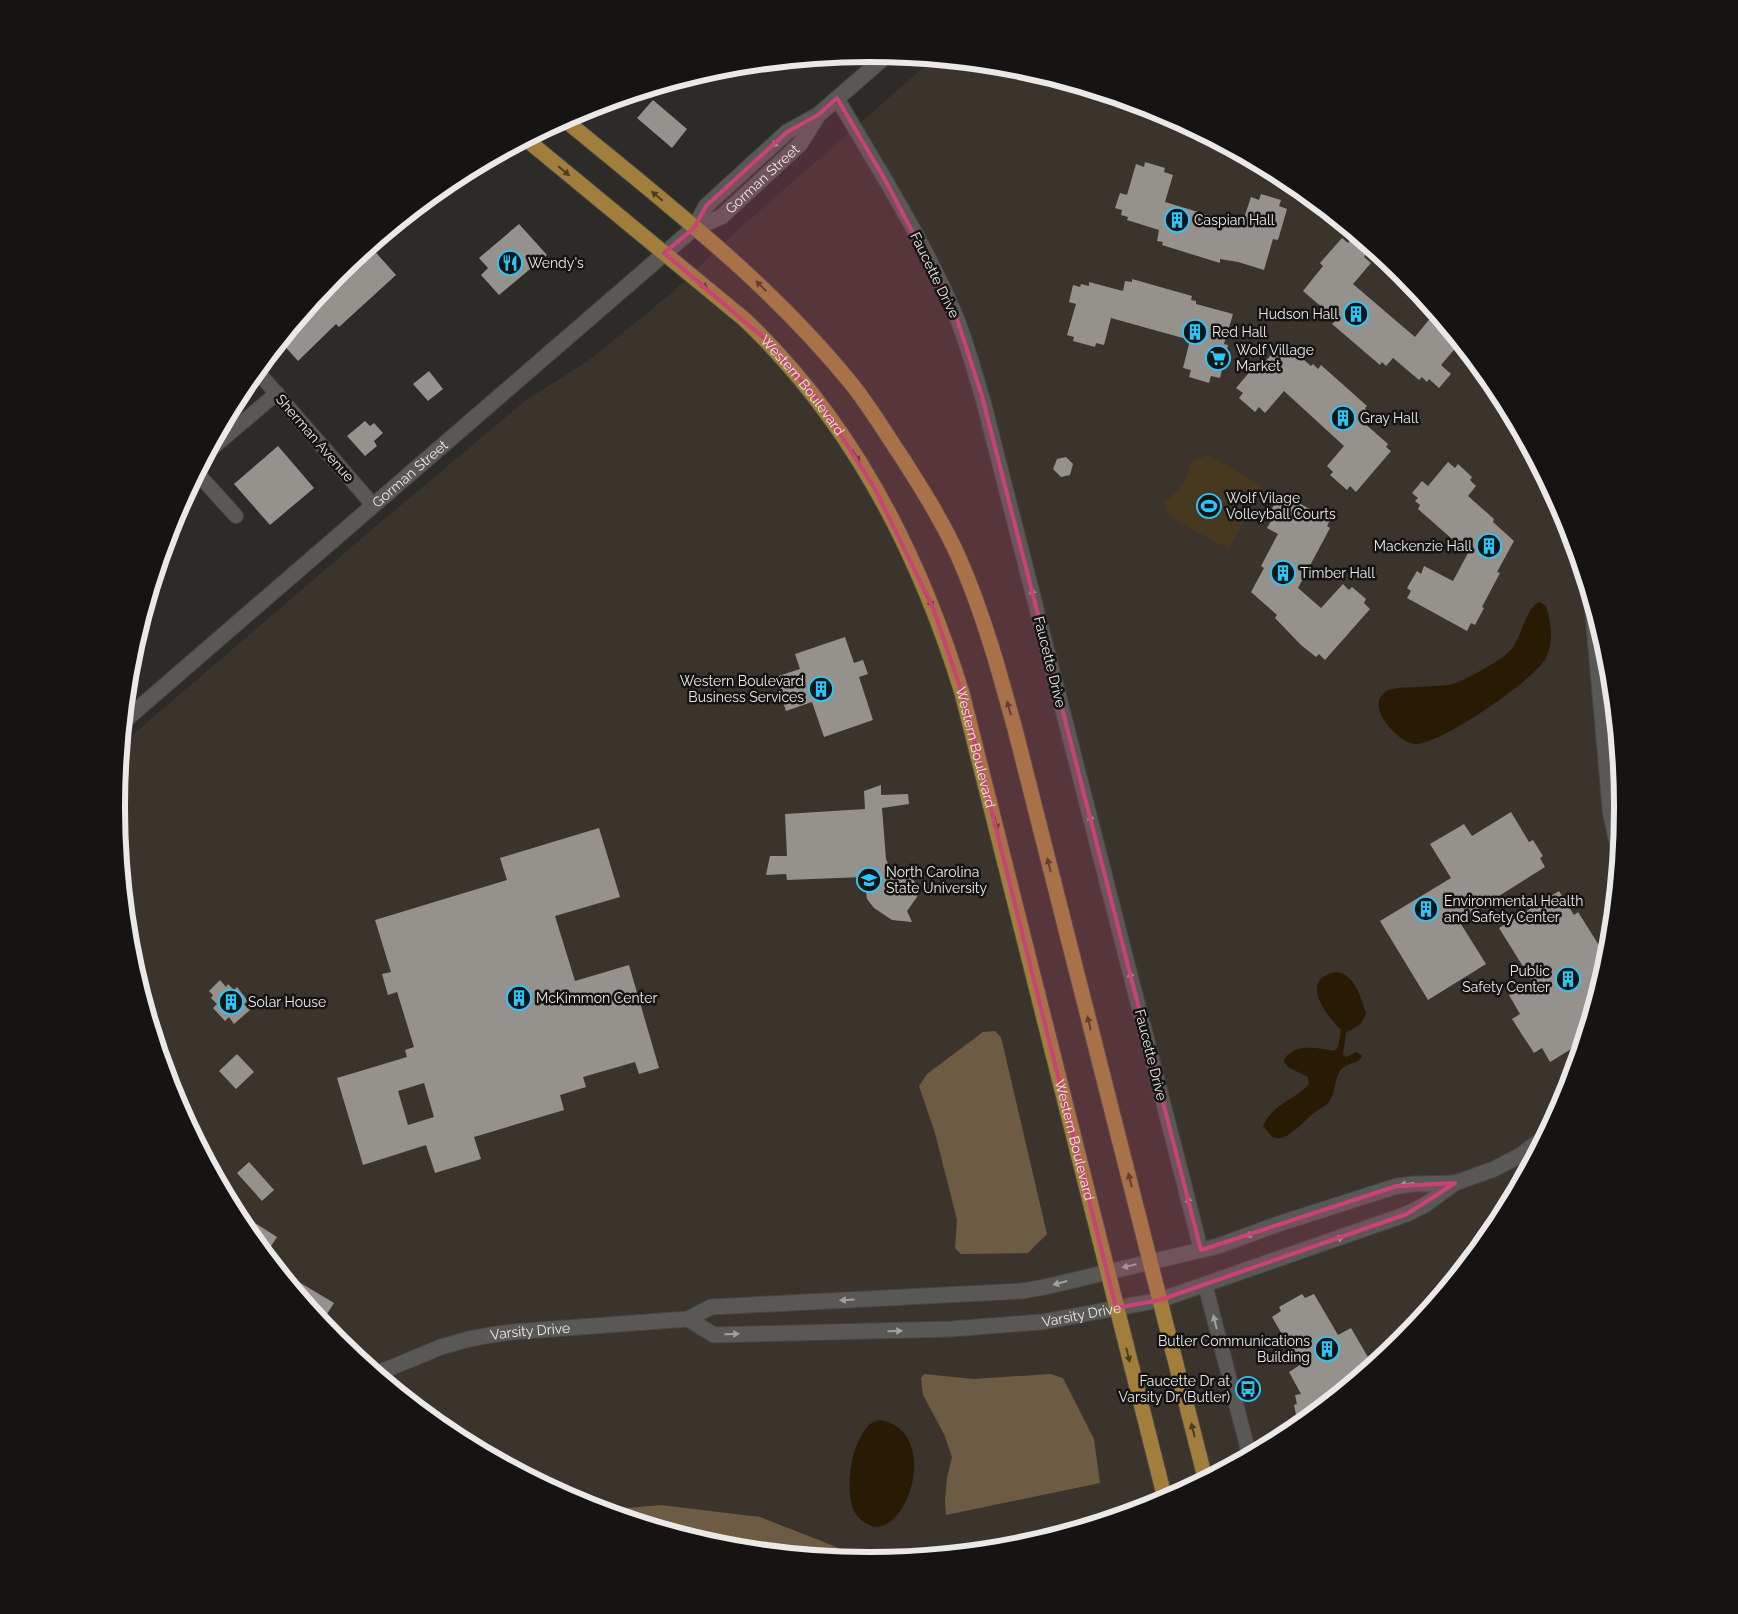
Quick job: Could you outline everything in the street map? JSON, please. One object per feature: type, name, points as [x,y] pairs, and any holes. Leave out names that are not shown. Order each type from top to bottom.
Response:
[{"type":"main road","points":[[571,125],[694,228],[796,320],[850,382],[874,413],[937,514],[958,556],[982,617],[1001,678],[1203,1473]]},
{"type":"main road","name":"Western Boulevard","points":[[531,144],[744,319],[766,340],[804,382],[837,426],[875,489],[906,546],[947,644],[962,692],[1163,1491]]},
{"type":"street","name":"Gorman Street","points":[[131,714],[664,253],[694,228],[721,217],[800,144],[818,116],[879,62]]},
{"type":"street","name":"Faucette Drive","points":[[837,98],[925,251],[954,310],[982,396],[1201,1250]]},
{"type":"street","name":"Sherman Avenue","points":[[262,376],[373,504]]},
{"type":"street","points":[[221,441],[277,393]]},
{"type":"street","points":[[201,478],[236,516]]},
{"type":"street","points":[[1595,646],[1610,813],[1613,828]]},
{"type":"street","name":"Varsity Drive","points":[[384,1372],[441,1347],[469,1339],[512,1332],[688,1319],[712,1307],[1022,1291],[1201,1250],[1396,1186],[1455,1183],[1494,1170],[1531,1148]]},
{"type":"street","name":"Varsity Drive","points":[[688,1319],[714,1335],[951,1329],[1042,1322],[1160,1300],[1407,1214],[1455,1183]]},
{"type":"street","points":[[1205,1284],[1247,1448]]},
{"type":"highlighted area","points":[[837,98],[884,178],[954,310],[982,396],[1201,1250],[1397,1186],[1455,1183],[1407,1214],[1160,1300],[1116,1308],[962,693],[933,608],[875,489],[821,404],[766,340],[664,253],[694,228],[706,206],[787,132],[818,115]]},
{"type":"shaded area","name":"North Carolina State University","points":[[926,65],[1014,77],[1062,88],[1154,119],[1198,139],[1241,162],[1283,188],[1360,247],[1429,316],[1460,354],[1488,393],[1514,435],[1537,478],[1557,522],[1588,614],[1599,662],[1612,758],[1614,807],[1612,856],[1599,952],[1588,1000],[1557,1092],[1537,1136],[1514,1179],[1488,1221],[1429,1298],[1395,1333],[1360,1367],[1283,1426],[1241,1452],[1198,1475],[1154,1495],[1062,1526],[1014,1537],[918,1550],[869,1552],[820,1550],[724,1537],[676,1526],[584,1495],[540,1475],[497,1452],[455,1426],[378,1367],[343,1333],[309,1298],[250,1221],[224,1179],[201,1136],[181,1092],[150,1000],[139,952],[126,856],[125,807],[128,739],[526,400],[588,361],[668,296],[741,227]]},
{"type":"shaded area","name":"Wolf Vilage Volleyball Courts","points":[[1209,455],[1262,486],[1229,549],[1173,519],[1166,510],[1165,501],[1175,494],[1182,484],[1188,474],[1191,462]]},
{"type":"shaded area","points":[[1539,602],[1546,606],[1548,612],[1551,632],[1549,652],[1538,668],[1524,681],[1464,723],[1427,741],[1415,744],[1408,742],[1400,738],[1386,723],[1381,715],[1379,706],[1380,699],[1385,692],[1397,688],[1452,684],[1494,663],[1513,647],[1527,616]]},
{"type":"shaded area","points":[[1337,972],[1353,982],[1366,1013],[1359,1025],[1346,1032],[1343,1055],[1346,1057],[1357,1052],[1362,1056],[1358,1061],[1345,1066],[1340,1071],[1332,1096],[1327,1104],[1288,1135],[1275,1138],[1263,1126],[1267,1119],[1278,1107],[1309,1084],[1308,1077],[1288,1067],[1284,1059],[1294,1051],[1301,1049],[1314,1048],[1334,1051],[1338,1047],[1341,1030],[1322,1006],[1317,989],[1319,981],[1325,976]]},
{"type":"shaded area","points":[[995,1031],[1001,1037],[1047,1234],[1028,1253],[961,1254],[955,1248],[957,1220],[935,1133],[919,1086],[927,1074],[983,1032]]},
{"type":"shaded area","points":[[924,1374],[973,1379],[1050,1374],[1063,1378],[1094,1439],[1100,1483],[946,1515],[947,1478],[952,1457],[944,1434],[923,1395],[921,1378]]},
{"type":"shaded area","points":[[879,1420],[899,1428],[910,1443],[914,1462],[912,1482],[906,1502],[896,1517],[883,1526],[869,1525],[858,1516],[853,1509],[850,1489],[851,1466],[858,1443],[869,1425]]},
{"type":"shaded area","points":[[661,1505],[760,1517],[845,1551],[772,1545],[724,1537],[676,1526],[621,1509]]},
{"type":"building","points":[[653,100],[687,129],[672,148],[637,118]]},
{"type":"building","name":"Caspian Hall","points":[[1145,162],[1165,168],[1164,172],[1173,175],[1165,202],[1208,215],[1242,224],[1251,197],[1259,200],[1261,194],[1281,200],[1279,206],[1287,209],[1278,240],[1273,239],[1264,270],[1220,259],[1220,263],[1162,245],[1163,242],[1157,241],[1159,230],[1127,220],[1128,217],[1121,215],[1122,210],[1115,208],[1120,193],[1127,195],[1136,164],[1144,167]]},
{"type":"building","name":"Wendy's","points":[[519,224],[547,255],[499,295],[481,275],[488,268],[479,258]]},
{"type":"building","name":"Hudson Hall","points":[[1342,238],[1348,243],[1351,239],[1367,254],[1364,257],[1371,263],[1353,284],[1415,337],[1431,318],[1455,348],[1441,365],[1451,374],[1439,388],[1429,379],[1427,382],[1422,377],[1419,380],[1393,358],[1386,366],[1382,362],[1380,365],[1332,324],[1335,321],[1329,317],[1331,315],[1303,291],[1323,266],[1320,263]]},
{"type":"building","points":[[374,251],[396,275],[339,327],[336,324],[298,361],[285,346],[309,316]]},
{"type":"building","name":"Red Hall","points":[[1132,279],[1192,296],[1191,300],[1196,301],[1196,304],[1233,314],[1224,344],[1228,345],[1220,378],[1211,376],[1209,383],[1189,377],[1191,370],[1183,368],[1190,340],[1111,318],[1104,345],[1096,343],[1095,347],[1073,341],[1074,337],[1067,335],[1076,304],[1069,302],[1073,285],[1080,287],[1081,284],[1089,286],[1089,282],[1123,291],[1125,281],[1132,282]]},
{"type":"building","name":"Gray Hall","points":[[1283,342],[1311,366],[1313,364],[1318,369],[1321,365],[1367,406],[1365,408],[1370,413],[1363,422],[1388,444],[1386,447],[1391,451],[1356,492],[1350,486],[1347,490],[1330,475],[1333,472],[1327,466],[1344,446],[1284,391],[1265,413],[1259,407],[1255,412],[1239,398],[1243,393],[1236,388],[1258,362],[1262,365]]},
{"type":"building","points":[[429,371],[443,389],[428,401],[413,384]]},
{"type":"building","points":[[365,421],[370,426],[374,423],[383,433],[374,441],[377,446],[365,456],[347,436]]},
{"type":"building","points":[[278,446],[314,488],[270,525],[234,484]]},
{"type":"building","points":[[1066,457],[1073,464],[1070,475],[1061,477],[1053,469],[1057,459]]},
{"type":"building","name":"Mackenzie Hall","points":[[1448,462],[1455,468],[1458,464],[1472,477],[1470,480],[1476,486],[1468,496],[1494,519],[1493,522],[1514,541],[1497,572],[1500,573],[1482,607],[1484,608],[1475,625],[1471,623],[1467,631],[1407,598],[1411,591],[1407,588],[1417,571],[1421,574],[1424,566],[1453,581],[1468,553],[1418,509],[1420,505],[1415,501],[1418,498],[1412,493],[1422,481],[1428,486]]},
{"type":"building","name":"Timber Hall","points":[[1284,495],[1330,520],[1327,526],[1330,528],[1298,588],[1321,608],[1343,584],[1349,590],[1352,587],[1366,599],[1364,603],[1370,609],[1325,660],[1319,654],[1316,657],[1301,645],[1275,618],[1277,615],[1251,592],[1264,568],[1261,566],[1278,534],[1267,528],[1271,521],[1267,518],[1276,501],[1279,503]]},
{"type":"building","name":"Western Boulevard Business Services","points":[[845,637],[854,663],[863,660],[868,674],[859,677],[873,720],[824,737],[812,702],[786,711],[775,677],[800,669],[795,654]]},
{"type":"building","points":[[881,785],[881,795],[908,794],[909,804],[882,808],[886,859],[891,870],[906,872],[915,882],[918,889],[917,897],[907,911],[912,922],[892,920],[874,908],[867,899],[864,877],[787,880],[786,874],[766,875],[770,856],[787,856],[785,814],[865,809],[864,791]]},
{"type":"building","name":"Environmental Health and Safety Center","points":[[1511,812],[1529,842],[1533,840],[1543,856],[1540,858],[1545,867],[1459,921],[1486,964],[1428,1000],[1380,921],[1451,878],[1430,844],[1464,824],[1472,836]]},
{"type":"building","name":"McKimmon Center","points":[[599,828],[620,897],[555,916],[575,981],[629,965],[659,1068],[639,1074],[635,1062],[583,1077],[586,1087],[560,1095],[564,1110],[474,1137],[481,1159],[435,1173],[426,1145],[363,1165],[337,1078],[407,1057],[405,1050],[414,1047],[397,992],[388,995],[382,974],[391,972],[375,920],[507,880],[500,858]],"holes":[[[424,1083],[434,1117],[408,1125],[398,1091]]]},
{"type":"building","name":"Public Safety Center","points":[[1559,891],[1574,915],[1578,912],[1600,947],[1588,1000],[1573,1048],[1550,1062],[1542,1048],[1534,1053],[1512,1019],[1520,1014],[1509,995],[1532,981],[1499,928]]},
{"type":"building","name":"Solar House","points":[[220,980],[226,987],[228,984],[234,990],[237,987],[248,1001],[244,1004],[250,1010],[234,1024],[229,1017],[225,1021],[213,1008],[217,1004],[211,998],[213,995],[209,991]]},
{"type":"building","points":[[237,1054],[254,1072],[236,1089],[219,1071]]},
{"type":"building","points":[[249,1162],[274,1190],[262,1201],[237,1173]]},
{"type":"building","points":[[249,1219],[277,1237],[270,1248]]},
{"type":"building","points":[[293,1278],[334,1303],[326,1316]]},
{"type":"building","name":"Butler Communications Building","points":[[1302,1294],[1305,1298],[1314,1294],[1338,1335],[1351,1328],[1369,1358],[1322,1398],[1296,1416],[1294,1405],[1297,1404],[1295,1395],[1301,1394],[1289,1372],[1300,1365],[1272,1317],[1281,1311],[1279,1307]]},
{"type":"place","name":"Caspian Hall","points":[[1177,220]]},
{"type":"place","name":"Wendy's","points":[[510,263]]},
{"type":"place","name":"Hudson Hall","points":[[1356,314]]},
{"type":"place","name":"Red Hall","points":[[1195,332]]},
{"type":"place","name":"Wolf Village Market","points":[[1218,358]]},
{"type":"place","name":"Gray Hall","points":[[1343,418]]},
{"type":"place","name":"Wolf Vilage Volleyball Courts","points":[[1209,506]]},
{"type":"place","name":"Mackenzie Hall","points":[[1489,546]]},
{"type":"place","name":"Timber Hall","points":[[1283,573]]},
{"type":"place","name":"Western Boulevard Business Services","points":[[821,689]]},
{"type":"place","name":"North Carolina State University","points":[[869,880]]},
{"type":"place","name":"Environmental Health and Safety Center","points":[[1426,909]]},
{"type":"place","name":"Public Safety Center","points":[[1568,979]]},
{"type":"place","name":"McKimmon Center","points":[[519,998]]},
{"type":"place","name":"Solar House","points":[[231,1002]]},
{"type":"place","name":"Butler Communications Building","points":[[1327,1349]]},
{"type":"place","name":"Faucette Dr at Varsity Dr (Butler)","points":[[1248,1389]]}]
